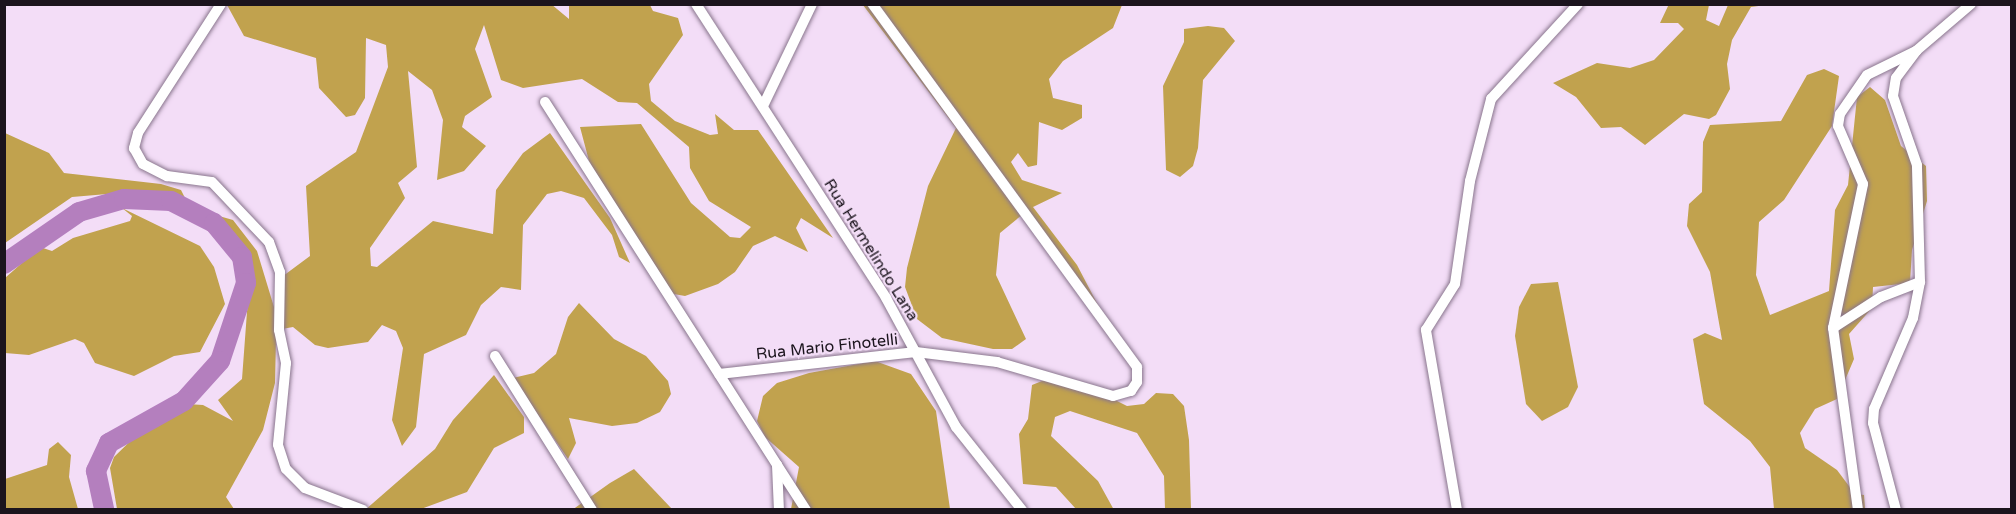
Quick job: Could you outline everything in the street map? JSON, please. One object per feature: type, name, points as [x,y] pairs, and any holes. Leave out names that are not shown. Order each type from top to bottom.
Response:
[{"type":"street","points":[[221,4],[138,133],[134,148],[143,164],[167,176],[212,182],[269,242],[280,272],[279,330],[286,363],[278,446],[286,469],[305,488],[363,510]]},
{"type":"street","name":"Rua Hermelindo Lana","points":[[696,4],[763,106],[916,352],[956,427],[1022,510]]},
{"type":"street","points":[[763,106],[812,4]]},
{"type":"street","name":"Rua Mario Finotelli","points":[[719,374],[916,352],[997,362],[1113,396],[1131,391],[1138,376],[1137,367],[872,4]]},
{"type":"street","points":[[1457,510],[1426,330],[1455,284],[1470,181],[1491,99],[1578,4]]},
{"type":"street","points":[[1896,510],[1873,423],[1874,409],[1913,318],[1920,282],[1917,165],[1893,96],[1896,78],[1916,51],[1971,4]]},
{"type":"street","points":[[1858,510],[1833,328],[1863,184],[1859,166],[1841,139],[1840,114],[1877,66],[1916,51]]},
{"type":"street","points":[[545,102],[806,510]]},
{"type":"street","points":[[1833,328],[1881,297],[1920,282]]},
{"type":"street","points":[[495,356],[592,510]]},
{"type":"street","points":[[777,465],[779,510]]},
{"type":"shaded area","points":[[551,4],[569,19],[569,5],[650,5],[653,11],[678,18],[683,35],[649,84],[651,101],[675,121],[710,135],[718,134],[715,114],[734,130],[758,130],[833,238],[801,218],[796,228],[808,252],[775,236],[753,246],[735,272],[718,284],[685,296],[668,293],[589,161],[580,127],[641,124],[691,203],[730,237],[740,238],[751,227],[709,201],[690,168],[689,147],[637,103],[618,102],[582,79],[523,88],[501,80],[484,25],[475,49],[492,97],[465,116],[462,127],[486,146],[464,171],[437,180],[443,120],[432,90],[408,71],[417,167],[398,183],[405,198],[370,248],[371,266],[377,267],[433,221],[493,234],[496,190],[523,153],[550,133],[610,218],[630,263],[619,257],[612,235],[584,198],[561,191],[547,194],[523,225],[521,290],[501,287],[481,305],[466,335],[424,354],[416,427],[402,446],[392,420],[403,348],[396,331],[382,325],[368,342],[328,348],[315,345],[293,327],[282,329],[276,340],[275,383],[263,430],[226,497],[234,509],[117,509],[110,468],[114,457],[153,419],[187,404],[203,405],[233,421],[218,400],[242,379],[249,285],[243,260],[219,216],[233,220],[257,251],[274,307],[279,279],[310,256],[306,186],[356,152],[388,67],[386,45],[366,38],[365,98],[355,115],[346,117],[319,88],[316,58],[244,36],[227,5]]},
{"type":"shaded area","points":[[1669,4],[1709,5],[1706,20],[1719,26],[1728,5],[1766,5],[1751,7],[1732,40],[1727,64],[1730,89],[1716,115],[1709,119],[1684,114],[1645,145],[1621,127],[1601,128],[1576,97],[1553,83],[1597,63],[1630,68],[1654,60],[1684,29],[1678,23],[1660,23]]},
{"type":"shaded area","points":[[863,5],[1122,5],[1113,28],[1063,61],[1049,79],[1053,98],[1082,105],[1082,118],[1062,130],[1039,122],[1037,165],[1028,167],[1018,153],[1011,162],[1022,180],[1062,193],[1033,207],[1077,265],[1100,309],[1023,214],[1000,233],[996,275],[1026,339],[1012,349],[993,349],[942,338],[917,319],[905,287],[907,268],[928,186],[956,128]]},
{"type":"shaded area","points":[[1208,26],[1224,28],[1235,41],[1203,80],[1198,148],[1193,166],[1180,177],[1166,170],[1163,86],[1184,42],[1184,29]]},
{"type":"shaded area","points":[[1824,69],[1839,76],[1832,126],[1784,200],[1759,222],[1756,275],[1770,315],[1829,291],[1835,210],[1848,185],[1857,97],[1870,87],[1885,100],[1901,146],[1926,166],[1927,201],[1912,250],[1910,283],[1873,287],[1872,308],[1849,334],[1854,359],[1837,399],[1815,409],[1800,433],[1805,448],[1837,470],[1855,494],[1864,495],[1865,509],[1774,509],[1770,467],[1750,441],[1704,404],[1693,339],[1705,333],[1722,340],[1710,272],[1687,226],[1689,204],[1702,192],[1703,142],[1710,125],[1781,121],[1807,75]]},
{"type":"shaded area","points":[[5,133],[49,153],[64,173],[161,184],[181,190],[185,198],[119,193],[72,197],[5,243]]},
{"type":"shaded area","points":[[122,208],[200,246],[214,267],[225,304],[200,352],[174,356],[134,376],[95,363],[84,343],[75,339],[29,355],[5,353],[5,278],[40,247],[52,251],[73,238],[130,221],[132,216]]},
{"type":"shaded area","points":[[1558,282],[1578,387],[1568,407],[1542,421],[1526,404],[1515,336],[1519,307],[1531,284]]},
{"type":"shaded area","points":[[579,303],[614,339],[646,356],[668,381],[671,394],[660,412],[637,423],[612,426],[569,418],[576,443],[568,459],[513,378],[534,373],[556,354],[568,317]]},
{"type":"shaded area","points":[[875,361],[911,374],[936,411],[950,509],[791,509],[799,467],[765,437],[757,421],[763,396],[777,383],[809,373]]},
{"type":"shaded area","points":[[494,375],[524,417],[524,433],[494,448],[467,492],[421,509],[365,510],[435,449],[453,420]]},
{"type":"shaded area","points":[[1047,379],[1095,390],[1127,406],[1144,404],[1156,393],[1173,394],[1184,406],[1189,440],[1191,509],[1165,509],[1164,476],[1137,433],[1070,411],[1055,417],[1051,436],[1098,481],[1114,510],[1076,509],[1056,487],[1023,484],[1019,434],[1028,419],[1032,385]]},
{"type":"shaded area","points":[[58,442],[71,455],[69,477],[78,509],[5,509],[5,479],[47,465],[49,449]]},
{"type":"shaded area","points":[[634,469],[672,509],[572,510],[610,483]]},
{"type":"waterway","points":[[4,264],[79,212],[124,199],[171,201],[214,223],[242,257],[246,283],[220,361],[184,401],[109,443],[96,471],[104,510]]}]
